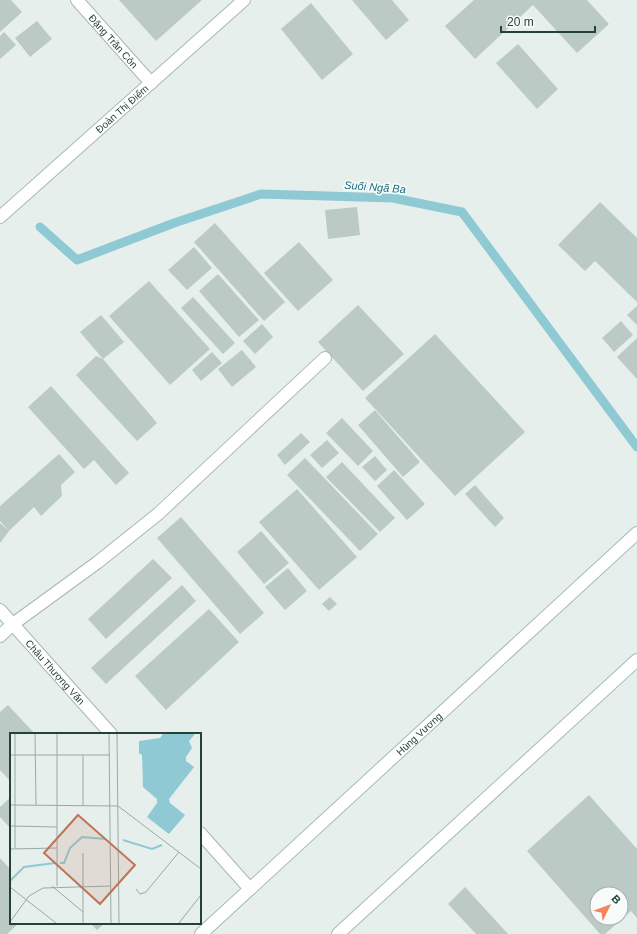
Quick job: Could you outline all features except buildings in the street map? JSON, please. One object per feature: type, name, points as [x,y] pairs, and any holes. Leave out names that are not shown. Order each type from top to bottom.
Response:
[{"type":"street","name":"Đặng Trần Côn","points":[[77,0],[151,83]]},
{"type":"street","name":"Đoàn Thị Điểm","points":[[0,217],[244,0]]},
{"type":"street","points":[[0,636],[13,624],[98,562],[158,514],[325,358]]},
{"type":"street","name":"Hùng Vương","points":[[201,934],[637,533]]},
{"type":"street","name":"Châu Thượng Văn","points":[[0,610],[110,733]]},
{"type":"street","points":[[338,934],[637,660]]},
{"type":"street","points":[[201,834],[250,889]]},
{"type":"waterway","name":"Suối Ngã Ba","points":[[40,227],[77,260],[174,223],[261,194],[393,198],[462,212],[637,447]]}]
